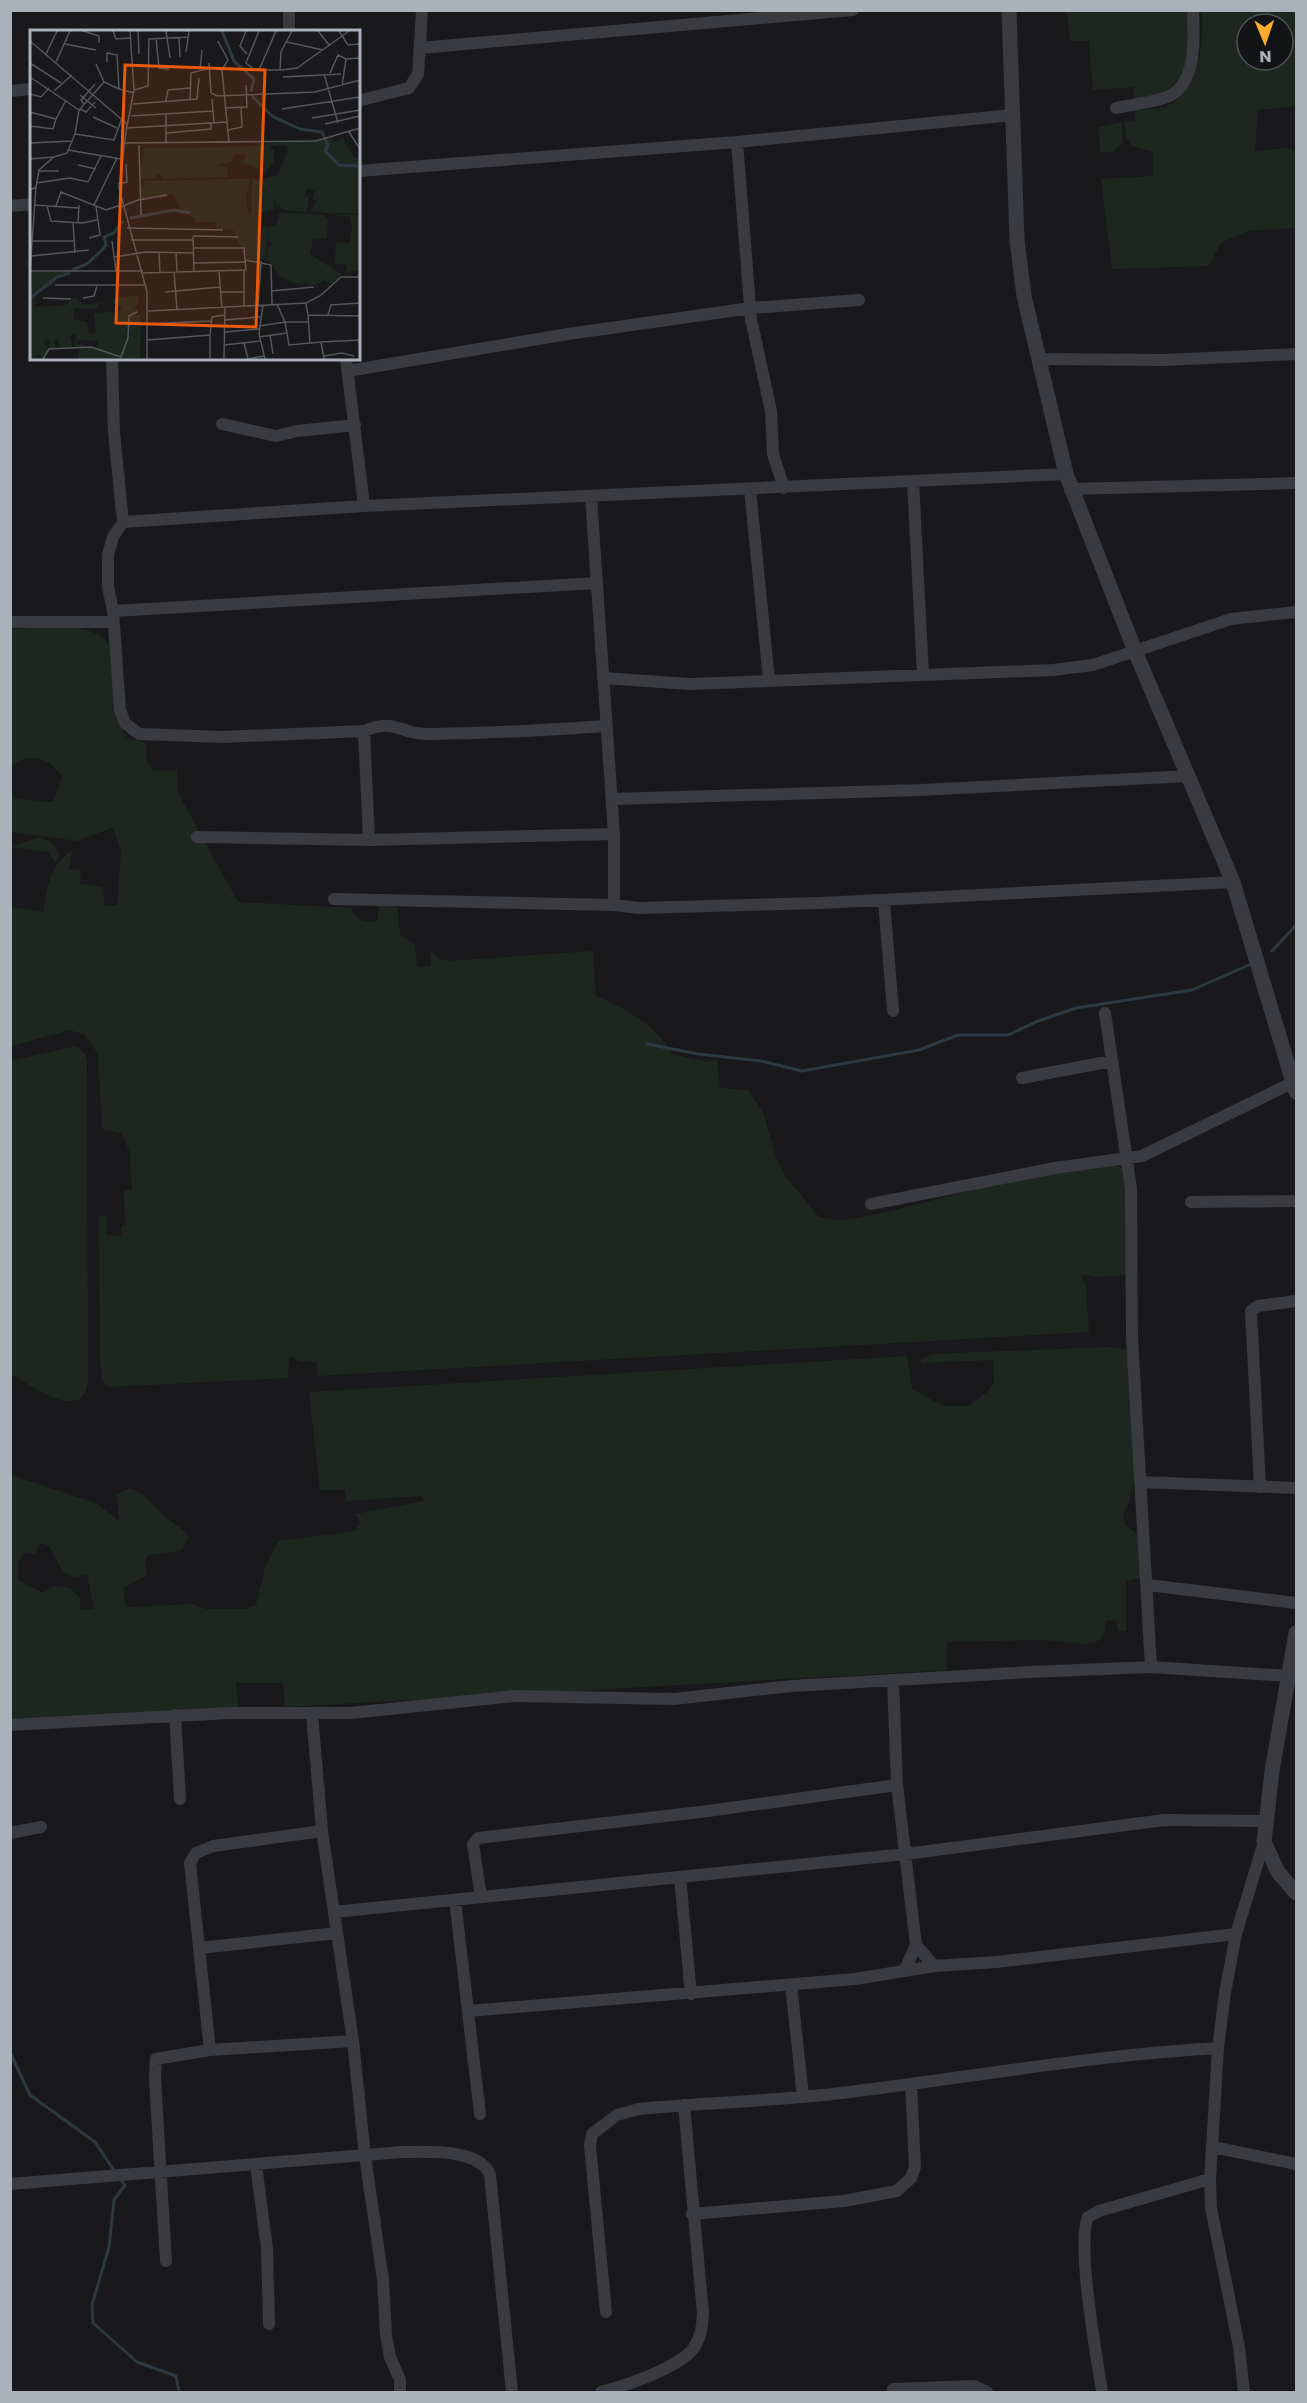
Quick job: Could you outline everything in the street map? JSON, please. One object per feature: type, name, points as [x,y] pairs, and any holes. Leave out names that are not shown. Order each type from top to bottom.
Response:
[{"type":"street","points":[[289,10],[289,30]]},
{"type":"street","points":[[360,100],[409,88],[418,74],[422,10]]},
{"type":"street","points":[[420,48],[853,10]]},
{"type":"street","points":[[871,1204],[1054,1168],[1127,1159],[1159,1149],[1295,1087],[1233,882],[1135,651],[1068,482],[1024,296],[1017,240],[1009,10]]},
{"type":"street","points":[[1116,108],[1169,96],[1183,83],[1189,69],[1194,42],[1193,10]]},
{"type":"street","points":[[10,91],[30,89]]},
{"type":"street","points":[[360,171],[738,142],[1014,115]]},
{"type":"street","points":[[738,142],[755,341],[771,411],[773,454],[783,488]]},
{"type":"street","points":[[10,206],[30,204]]},
{"type":"street","points":[[364,506],[347,365],[751,308],[859,300]]},
{"type":"street","points":[[1038,359],[1165,360],[1296,354]]},
{"type":"street","points":[[112,360],[114,433],[123,522],[113,537],[108,555],[108,586],[120,710],[125,723],[139,734],[222,737],[364,731],[377,725],[397,725],[422,734],[496,733],[605,726]]},
{"type":"street","points":[[222,424],[276,436],[297,430],[355,425]]},
{"type":"street","points":[[913,481],[923,675]]},
{"type":"street","points":[[123,522],[364,506],[913,481],[1296,483]]},
{"type":"street","points":[[750,489],[769,680]]},
{"type":"street","points":[[591,497],[605,726],[612,798],[614,905]]},
{"type":"street","points":[[10,622],[597,583]]},
{"type":"street","points":[[603,678],[680,684],[1053,670],[1093,665],[1231,619],[1296,612]]},
{"type":"street","points":[[364,731],[369,840]]},
{"type":"street","points":[[612,798],[921,790],[1188,777]]},
{"type":"street","points":[[197,837],[369,840],[614,834]]},
{"type":"street","points":[[334,899],[614,905],[638,908],[884,901],[1233,882]]},
{"type":"street","points":[[884,901],[893,1011]]},
{"type":"street","points":[[1105,1013],[1131,1188],[1132,1338],[1151,1667]]},
{"type":"street","points":[[1022,1078],[1112,1061]]},
{"type":"street","points":[[1191,1202],[1296,1201]]},
{"type":"street","points":[[1260,1487],[1251,1311],[1258,1306],[1296,1301]]},
{"type":"street","points":[[1140,1482],[1296,1488]]},
{"type":"street","points":[[1148,1585],[1296,1603]]},
{"type":"street","points":[[1244,2392],[1237,2336],[1211,2208],[1210,2179],[1218,2048],[1236,1934],[1264,1842],[1265,1821],[1296,1633]]},
{"type":"street","points":[[10,1725],[175,1715],[378,1712],[514,1696],[674,1700],[792,1686],[1151,1667],[1288,1676]]},
{"type":"street","points":[[893,1680],[897,1785],[916,1945],[905,1970]]},
{"type":"street","points":[[312,1713],[322,1831],[354,2041],[365,2156],[383,2280],[388,2349],[400,2380],[400,2392]]},
{"type":"street","points":[[175,1715],[180,1799]]},
{"type":"street","points":[[481,1897],[473,1844],[478,1838],[897,1785]]},
{"type":"street","points":[[334,1912],[906,1854],[1164,1820],[1265,1821]]},
{"type":"street","points":[[10,1833],[41,1827]]},
{"type":"street","points":[[210,2050],[200,1948],[189,1869],[196,1853],[213,1846],[322,1831]]},
{"type":"street","points":[[1264,1842],[1278,1872],[1296,1893]]},
{"type":"street","points":[[680,1877],[691,1994]]},
{"type":"street","points":[[455,1900],[480,2114]]},
{"type":"street","points":[[200,1948],[337,1933]]},
{"type":"street","points":[[468,2011],[855,1979],[934,1966],[996,1962],[1236,1934]]},
{"type":"street","points":[[916,1945],[934,1966]]},
{"type":"street","points":[[791,1985],[803,2096]]},
{"type":"street","points":[[166,2261],[156,2059],[210,2050],[354,2041]]},
{"type":"street","points":[[606,2312],[590,2146],[592,2134],[617,2115],[639,2109],[803,2096],[1126,2055],[1218,2048]]},
{"type":"street","points":[[692,2214],[844,2201],[897,2191],[905,2185],[915,2171],[911,2084]]},
{"type":"street","points":[[604,2392],[674,2363],[688,2355],[698,2342],[703,2314],[692,2214],[684,2104]]},
{"type":"street","points":[[1213,2147],[1296,2164]]},
{"type":"street","points":[[10,2184],[256,2166],[402,2152],[462,2155],[488,2168],[512,2392]]},
{"type":"street","points":[[256,2166],[267,2249],[269,2324]]},
{"type":"street","points":[[1102,2392],[1086,2279],[1086,2221],[1099,2211],[1210,2179]]},
{"type":"street","points":[[893,2389],[974,2386],[987,2392]]},
{"type":"shaded area","points":[[1064,11],[1190,11],[1190,45],[1185,70],[1180,80],[1173,89],[1163,94],[1135,100],[1133,87],[1093,90],[1089,41],[1070,41],[1067,14]]},
{"type":"shaded area","points":[[1202,11],[1296,11],[1296,106],[1258,110],[1255,151],[1287,148],[1296,152],[1296,228],[1248,231],[1222,242],[1208,266],[1112,269],[1101,179],[1153,176],[1153,152],[1132,146],[1126,137],[1125,122],[1135,121],[1135,110],[1167,106],[1187,90],[1198,64],[1202,36]]},
{"type":"shaded area","points":[[1122,122],[1122,144],[1112,152],[1100,153],[1099,127]]},
{"type":"shaded area","points":[[77,628],[100,636],[109,644],[122,729],[127,738],[146,743],[147,762],[154,771],[177,770],[178,793],[238,902],[351,908],[355,916],[361,920],[377,922],[379,906],[397,907],[400,934],[415,945],[417,967],[431,966],[430,951],[439,959],[448,961],[593,951],[596,996],[639,1019],[658,1035],[672,1054],[703,1061],[717,1060],[720,1088],[748,1090],[763,1112],[776,1157],[786,1177],[819,1217],[841,1221],[887,1212],[992,1185],[1111,1164],[1125,1169],[1130,1275],[1096,1277],[1080,1274],[1086,1287],[1089,1332],[317,1376],[317,1362],[300,1361],[289,1356],[288,1378],[109,1387],[102,1380],[100,1361],[99,1216],[107,1216],[107,1235],[121,1236],[121,1226],[125,1225],[124,1191],[132,1190],[130,1153],[122,1133],[102,1129],[98,1054],[85,1035],[70,1030],[11,1046],[10,907],[43,912],[54,869],[72,851],[69,869],[81,870],[80,884],[103,887],[105,906],[117,905],[121,851],[113,827],[78,841],[11,832],[11,793],[11,629]],"holes":[[[33,758],[46,761],[62,777],[53,802],[16,799],[11,793],[12,766],[19,761]]]},
{"type":"shaded area","points":[[38,837],[53,844],[58,851],[59,859],[55,862],[48,852],[11,847]]},
{"type":"shaded area","points":[[76,1046],[85,1054],[87,1063],[88,1382],[84,1394],[76,1400],[66,1401],[54,1398],[11,1374],[10,1061]]},
{"type":"shaded area","points":[[1109,1347],[1126,1349],[1134,1385],[1137,1433],[1134,1481],[1123,1515],[1125,1525],[1139,1535],[1143,1577],[1126,1581],[1126,1631],[1118,1631],[1116,1620],[1105,1621],[1105,1634],[1098,1641],[1084,1644],[1046,1640],[947,1642],[947,1670],[285,1707],[283,1683],[236,1683],[238,1709],[11,1721],[11,1475],[98,1504],[120,1522],[116,1495],[130,1488],[144,1496],[189,1537],[181,1551],[149,1555],[145,1560],[147,1575],[124,1588],[124,1601],[128,1607],[192,1604],[206,1609],[246,1609],[256,1605],[265,1568],[278,1541],[355,1531],[360,1523],[355,1514],[424,1501],[422,1496],[346,1501],[345,1490],[320,1490],[309,1392],[907,1356],[912,1389],[943,1406],[968,1406],[986,1393],[994,1383],[993,1360],[921,1363],[921,1360],[931,1354]],"holes":[[[40,1543],[49,1546],[63,1572],[74,1578],[87,1574],[94,1609],[79,1610],[81,1598],[70,1588],[53,1586],[43,1593],[18,1580],[19,1560],[26,1553],[35,1554]]]},
{"type":"waterway","points":[[1272,951],[1296,925]]},
{"type":"waterway","points":[[647,1044],[698,1054],[761,1061],[802,1071],[919,1050],[958,1035],[1008,1035],[1038,1021],[1076,1008],[1192,990],[1249,965]]},
{"type":"waterway","points":[[10,2052],[30,2095],[95,2142],[115,2172]]},
{"type":"waterway","points":[[121,2180],[125,2185],[114,2200],[109,2247],[92,2305],[93,2323],[137,2362],[176,2376],[179,2392]]}]
